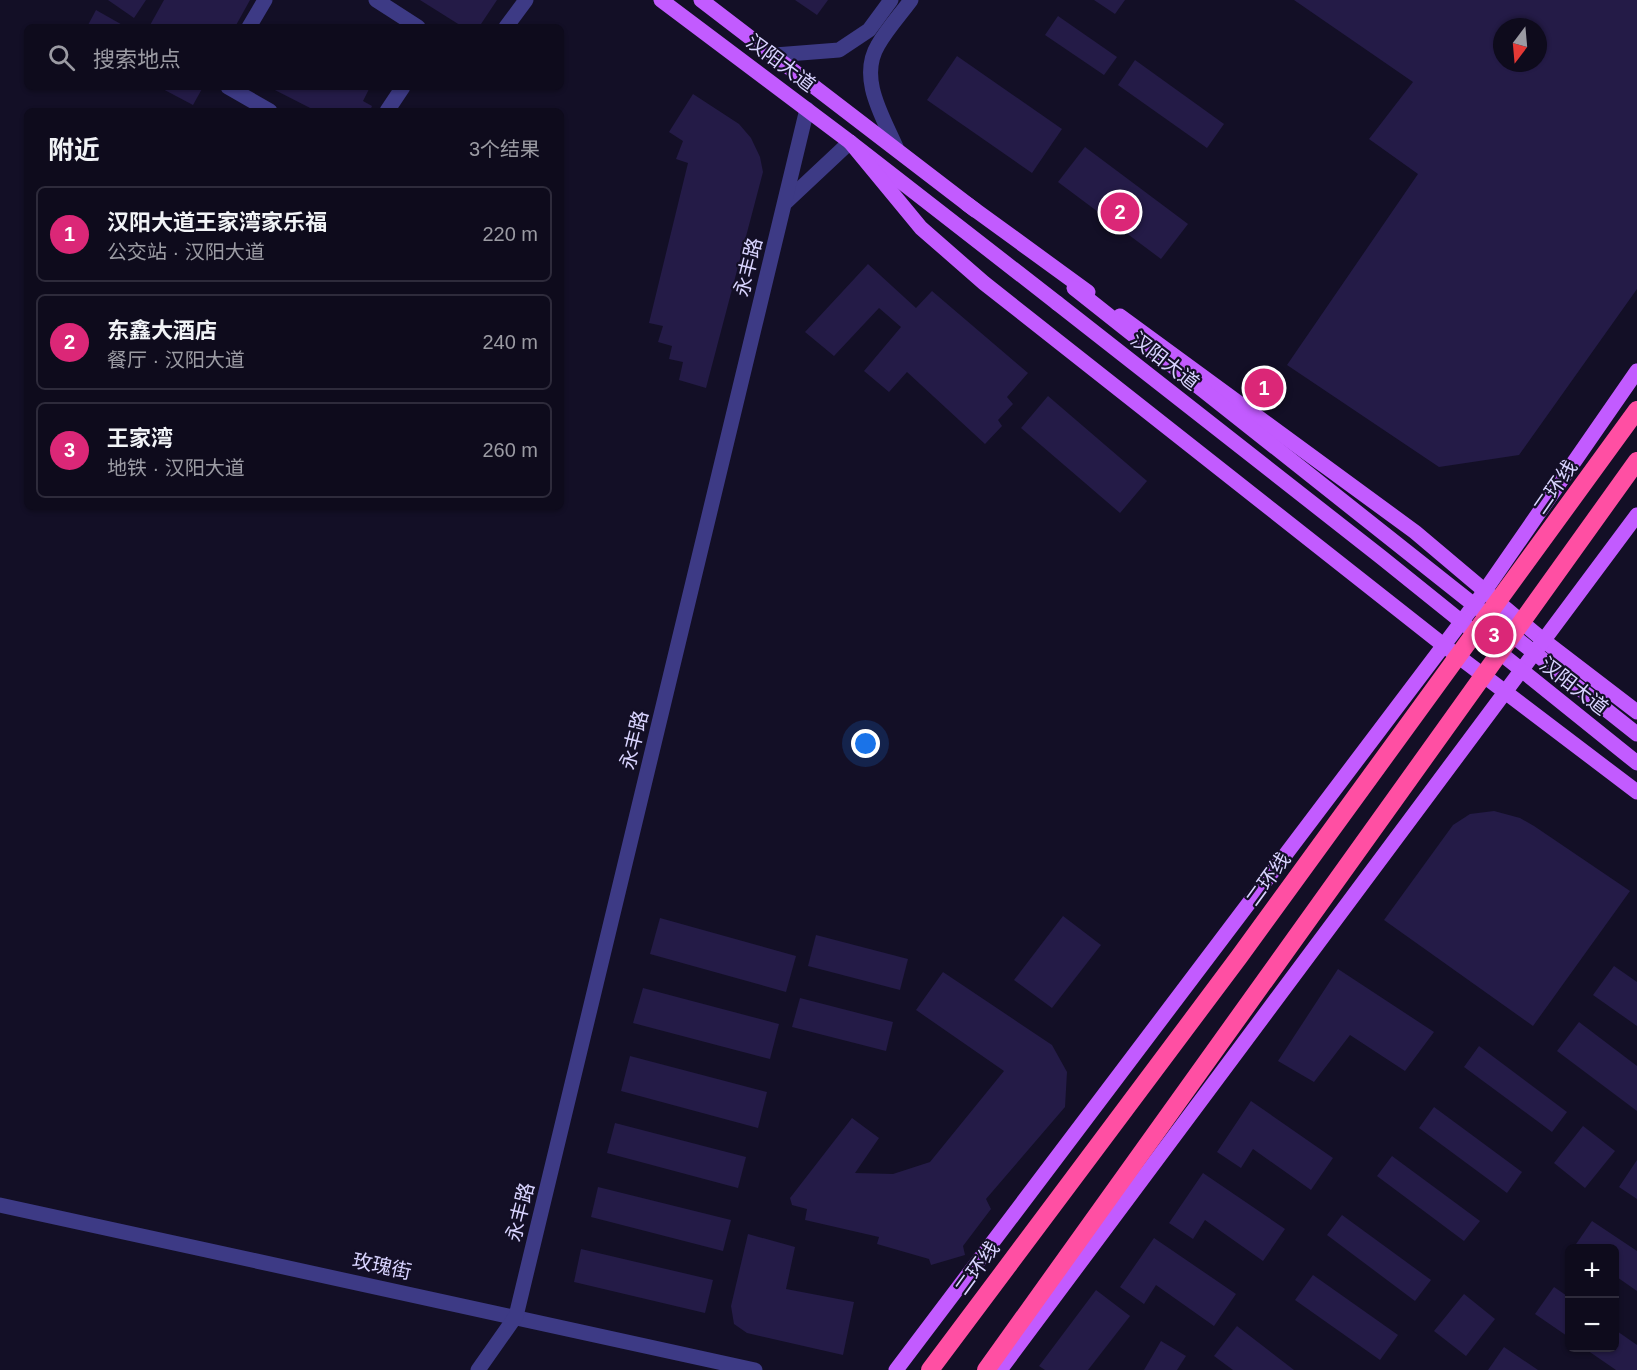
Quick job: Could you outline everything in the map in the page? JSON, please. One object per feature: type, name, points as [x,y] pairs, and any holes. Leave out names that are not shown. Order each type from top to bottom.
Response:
[{"type":"highway","name":"二环线","points":[[930,1370],[1239,957],[1637,410]]},
{"type":"highway","points":[[986,1370],[1265,979],[1414,776],[1637,461]]},
{"type":"main road","name":"汉阳大道","points":[[661,0],[807,109],[1057,303],[1381,557],[1637,763]]},
{"type":"main road","name":"汉阳大道","points":[[701,0],[896,147],[1637,734]]},
{"type":"main road","points":[[850,142],[921,228],[984,283],[1442,644],[1637,792]]},
{"type":"main road","name":"汉阳大道","points":[[967,204],[1415,532],[1543,640],[1637,712]]},
{"type":"main road","points":[[896,1370],[1442,644],[1484,592],[1637,371]]},
{"type":"main road","points":[[1000,1370],[1637,515]]},
{"type":"street","points":[[251,24],[265,0]]},
{"type":"street","points":[[376,0],[413,24]]},
{"type":"street","points":[[508,24],[526,0]]},
{"type":"street","points":[[775,56],[839,50],[869,30],[891,0]]},
{"type":"street","points":[[896,147],[874,96],[870,65],[877,46],[911,0]]},
{"type":"street","points":[[233,90],[265,108]]},
{"type":"street","points":[[389,108],[401,90]]},
{"type":"street","name":"永丰路","points":[[478,1370],[516,1316],[807,109]]},
{"type":"street","points":[[786,202],[850,142]]},
{"type":"street","name":"玫瑰街","points":[[0,1205],[755,1370]]},
{"type":"building","points":[[108,0],[146,0],[134,18]]},
{"type":"building","points":[[164,0],[250,0],[237,24],[151,24]]},
{"type":"building","points":[[420,0],[497,0],[481,24],[458,24]]},
{"type":"building","points":[[795,0],[828,0],[817,15]]},
{"type":"building","points":[[1094,0],[1125,0],[1115,14]]},
{"type":"building","points":[[1294,0],[1637,0],[1637,289],[1519,455],[1439,467],[1287,365],[1418,174],[1369,139],[1413,82]]},
{"type":"building","points":[[96,10],[121,24],[89,24]]},
{"type":"building","points":[[1058,16],[1117,57],[1104,75],[1045,35]]},
{"type":"building","points":[[957,56],[1062,129],[1032,173],[927,100]]},
{"type":"building","points":[[1135,60],[1224,124],[1207,148],[1118,85]]},
{"type":"building","points":[[165,90],[201,90],[193,105]]},
{"type":"building","points":[[275,90],[368,90],[363,101],[372,106],[371,108],[310,108]]},
{"type":"building","points":[[693,94],[739,124],[751,138],[760,157],[763,172],[706,388],[679,380],[683,362],[669,359],[672,346],[658,342],[663,326],[649,323],[688,163],[676,159],[683,141],[669,132]]},
{"type":"building","points":[[1085,147],[1188,224],[1161,259],[1058,182]]},
{"type":"building","points":[[868,264],[916,308],[932,291],[1028,373],[1007,397],[1013,404],[998,420],[1002,426],[985,444],[907,372],[889,392],[864,371],[901,327],[879,308],[834,356],[805,332]]},
{"type":"building","points":[[1048,396],[1147,481],[1120,513],[1021,428]]},
{"type":"building","points":[[1494,811],[1520,818],[1534,826],[1630,891],[1533,1026],[1384,920],[1453,825],[1470,814]]},
{"type":"building","points":[[1063,916],[1101,945],[1052,1008],[1014,980]]},
{"type":"building","points":[[660,918],[796,956],[786,992],[650,954]]},
{"type":"building","points":[[816,935],[908,959],[900,990],[808,966]]},
{"type":"building","points":[[1614,966],[1637,982],[1637,1026],[1593,995]]},
{"type":"building","points":[[1338,969],[1434,1032],[1405,1071],[1350,1035],[1314,1082],[1278,1061]]},
{"type":"building","points":[[943,972],[1052,1045],[1067,1072],[1065,1107],[986,1199],[991,1209],[963,1246],[965,1255],[931,1265],[929,1259],[877,1244],[879,1237],[805,1220],[807,1209],[792,1205],[790,1198],[852,1118],[879,1138],[855,1173],[893,1174],[930,1162],[1004,1071],[916,1010]]},
{"type":"building","points":[[643,988],[779,1024],[770,1059],[633,1023]]},
{"type":"building","points":[[800,998],[893,1022],[886,1051],[792,1027]]},
{"type":"building","points":[[1579,1022],[1637,1066],[1637,1111],[1557,1051]]},
{"type":"building","points":[[1479,1046],[1567,1112],[1552,1132],[1464,1067]]},
{"type":"building","points":[[630,1056],[767,1092],[758,1128],[621,1091]]},
{"type":"building","points":[[1251,1101],[1333,1158],[1311,1190],[1253,1149],[1241,1168],[1217,1152]]},
{"type":"building","points":[[1434,1107],[1522,1172],[1507,1193],[1419,1128]]},
{"type":"building","points":[[615,1123],[746,1157],[738,1188],[607,1153]]},
{"type":"building","points":[[1583,1126],[1615,1151],[1585,1188],[1554,1163]]},
{"type":"building","points":[[1392,1156],[1480,1221],[1464,1241],[1377,1176]]},
{"type":"building","points":[[1637,1160],[1637,1199],[1619,1187]]},
{"type":"building","points":[[1203,1173],[1285,1229],[1263,1261],[1205,1220],[1193,1239],[1169,1223]]},
{"type":"building","points":[[598,1187],[731,1220],[723,1251],[591,1217]]},
{"type":"building","points":[[1342,1215],[1431,1280],[1415,1301],[1327,1235]]},
{"type":"building","points":[[1592,1221],[1637,1251],[1637,1291],[1619,1278],[1619,1244],[1576,1244]]},
{"type":"building","points":[[748,1234],[795,1247],[786,1289],[854,1302],[843,1355],[747,1333],[734,1324],[731,1306]]},
{"type":"building","points":[[1154,1238],[1236,1294],[1214,1326],[1156,1285],[1144,1304],[1120,1287]]},
{"type":"building","points":[[581,1249],[713,1280],[705,1313],[574,1282]]},
{"type":"building","points":[[1313,1275],[1398,1335],[1380,1360],[1295,1300]]},
{"type":"building","points":[[1554,1287],[1565,1295],[1565,1335],[1535,1314]]},
{"type":"building","points":[[1096,1290],[1130,1316],[1088,1370],[1045,1370],[1039,1366]]},
{"type":"building","points":[[1464,1294],[1495,1319],[1466,1356],[1434,1331]]},
{"type":"building","points":[[1237,1326],[1294,1370],[1233,1370],[1214,1356]]},
{"type":"building","points":[[1619,1332],[1637,1345],[1637,1370],[1616,1370],[1590,1352],[1619,1352]]},
{"type":"building","points":[[1161,1341],[1186,1356],[1177,1370],[1144,1370]]},
{"type":"building","points":[[1504,1347],[1538,1370],[1488,1370]]},
{"type":"place","name":"东鑫大酒店","points":[[1120,212]]},
{"type":"place","name":"汉阳大道王家湾家乐福","points":[[1264,388]]},
{"type":"place","name":"王家湾","points":[[1494,635]]}]
